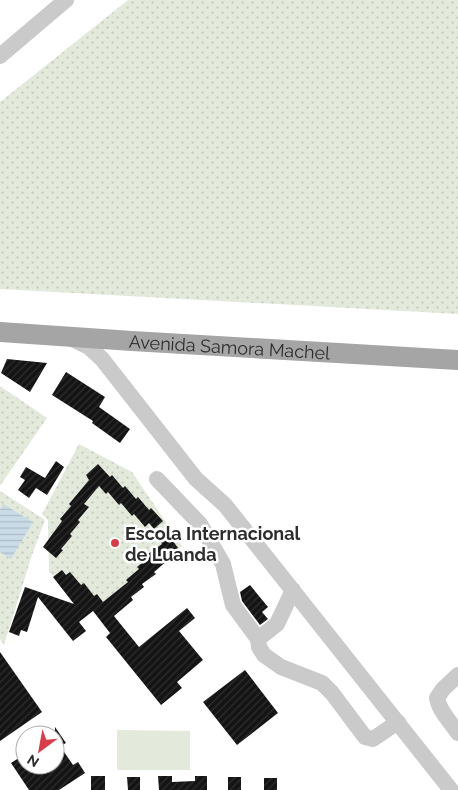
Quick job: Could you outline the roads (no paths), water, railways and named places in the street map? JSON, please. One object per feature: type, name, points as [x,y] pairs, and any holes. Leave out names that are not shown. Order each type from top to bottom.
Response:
[{"type":"main road","name":"Avenida Samora Machel","points":[[0,332],[458,360]]},
{"type":"street","points":[[0,56],[66,0]]},
{"type":"street","points":[[63,336],[89,347],[102,359],[196,478],[224,505],[293,590],[451,790]]},
{"type":"street","points":[[110,371],[108,352],[118,345],[132,341]]},
{"type":"street","points":[[157,479],[200,524],[223,564],[233,606],[258,639],[259,647],[264,655],[273,662],[322,683],[332,693],[364,737],[373,739],[398,722]]},
{"type":"street","points":[[258,639],[277,624],[293,590]]},
{"type":"street","points":[[458,675],[443,689],[437,698],[439,708],[458,733]]},
{"type":"water","points":[[3,504],[33,522],[11,559],[0,552],[0,510]]},
{"type":"place","name":"Escola Internacional de Luanda","points":[[115,543]]}]
